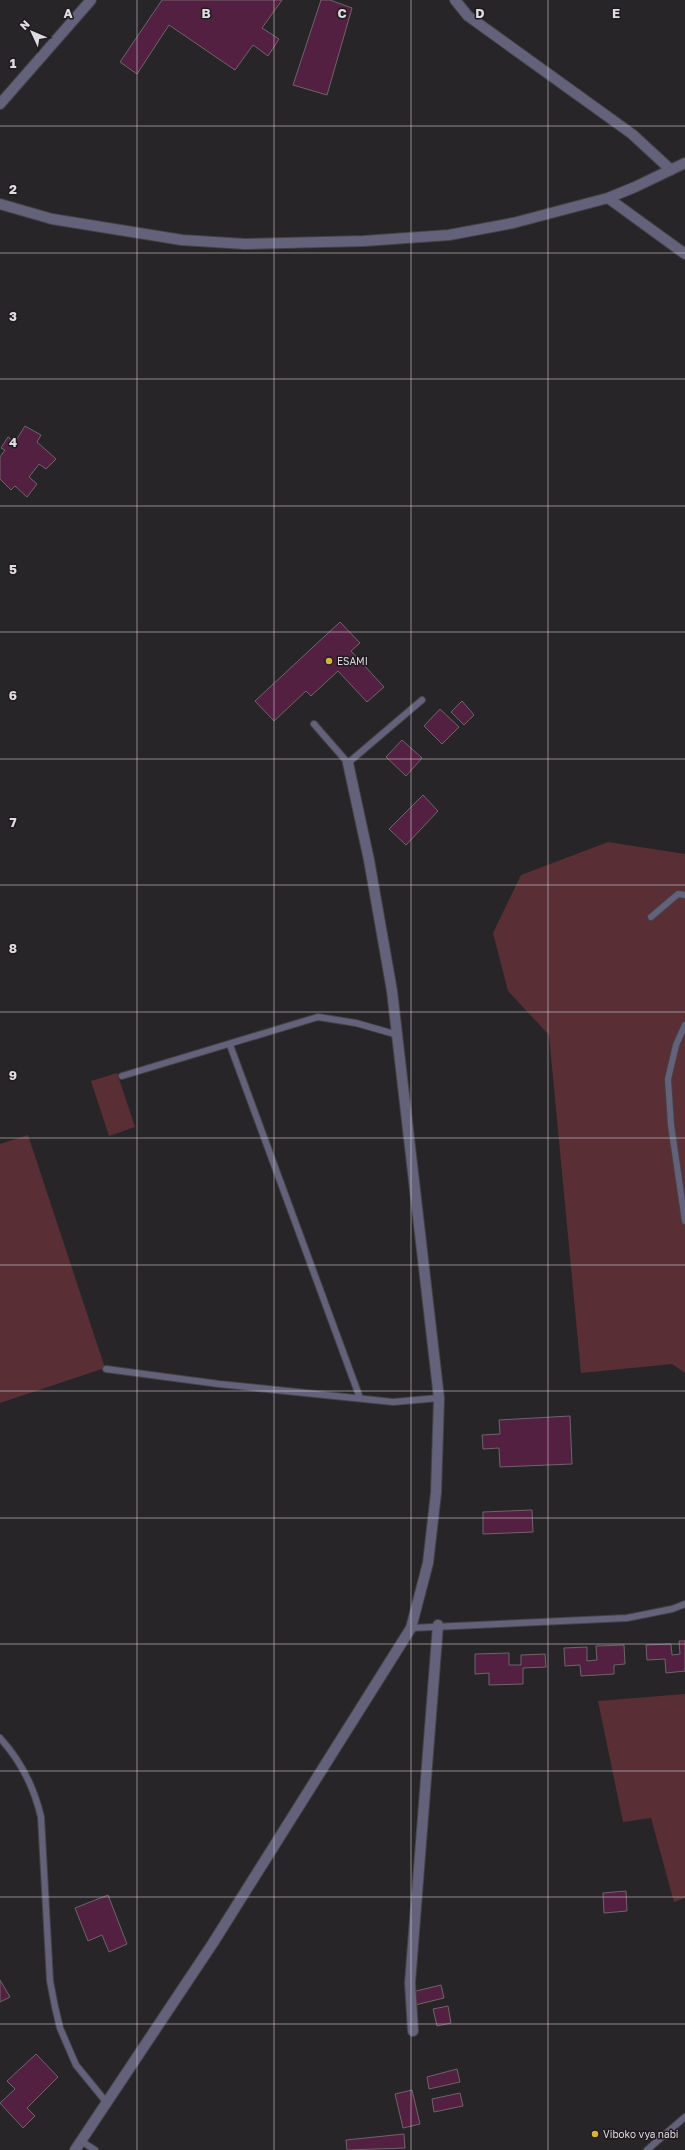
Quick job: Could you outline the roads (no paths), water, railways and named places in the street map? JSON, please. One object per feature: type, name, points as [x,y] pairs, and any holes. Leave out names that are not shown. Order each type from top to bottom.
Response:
[{"type":"street","points":[[0,104],[90,0]]},
{"type":"street","points":[[455,0],[468,16],[632,134],[671,170]]},
{"type":"street","points":[[0,204],[52,220],[182,240],[245,244],[364,241],[449,235],[513,224],[608,198],[685,163]]},
{"type":"street","points":[[608,198],[685,254]]},
{"type":"street","points":[[78,2146],[213,1943],[411,1628],[428,1563],[434,1508],[439,1398],[415,1202],[398,1035],[381,922],[348,763]]},
{"type":"street","points":[[413,2031],[410,1983],[438,1625]]},
{"type":"lane","points":[[314,724],[348,763],[422,700]]},
{"type":"lane","points":[[651,917],[678,894],[685,895]]},
{"type":"lane","points":[[122,1076],[230,1045],[318,1017],[356,1023],[398,1035]]},
{"type":"lane","points":[[685,1025],[676,1045],[668,1079],[671,1125],[685,1221]]},
{"type":"lane","points":[[230,1045],[360,1398]]},
{"type":"lane","points":[[106,1369],[218,1384],[393,1402],[439,1398]]},
{"type":"lane","points":[[411,1628],[438,1625],[627,1618],[672,1609],[685,1604]]},
{"type":"lane","points":[[0,1738],[22,1767],[35,1796],[41,1817],[50,1981],[60,2028],[76,2065],[107,2103]]},
{"type":"lane","points":[[647,2150],[685,2117]]},
{"type":"lane","points":[[78,2146],[96,2150]]},
{"type":"place","name":"ESAMI","points":[[329,661]]},
{"type":"place","name":"Viboko vya nabi","points":[[595,2134]]}]
